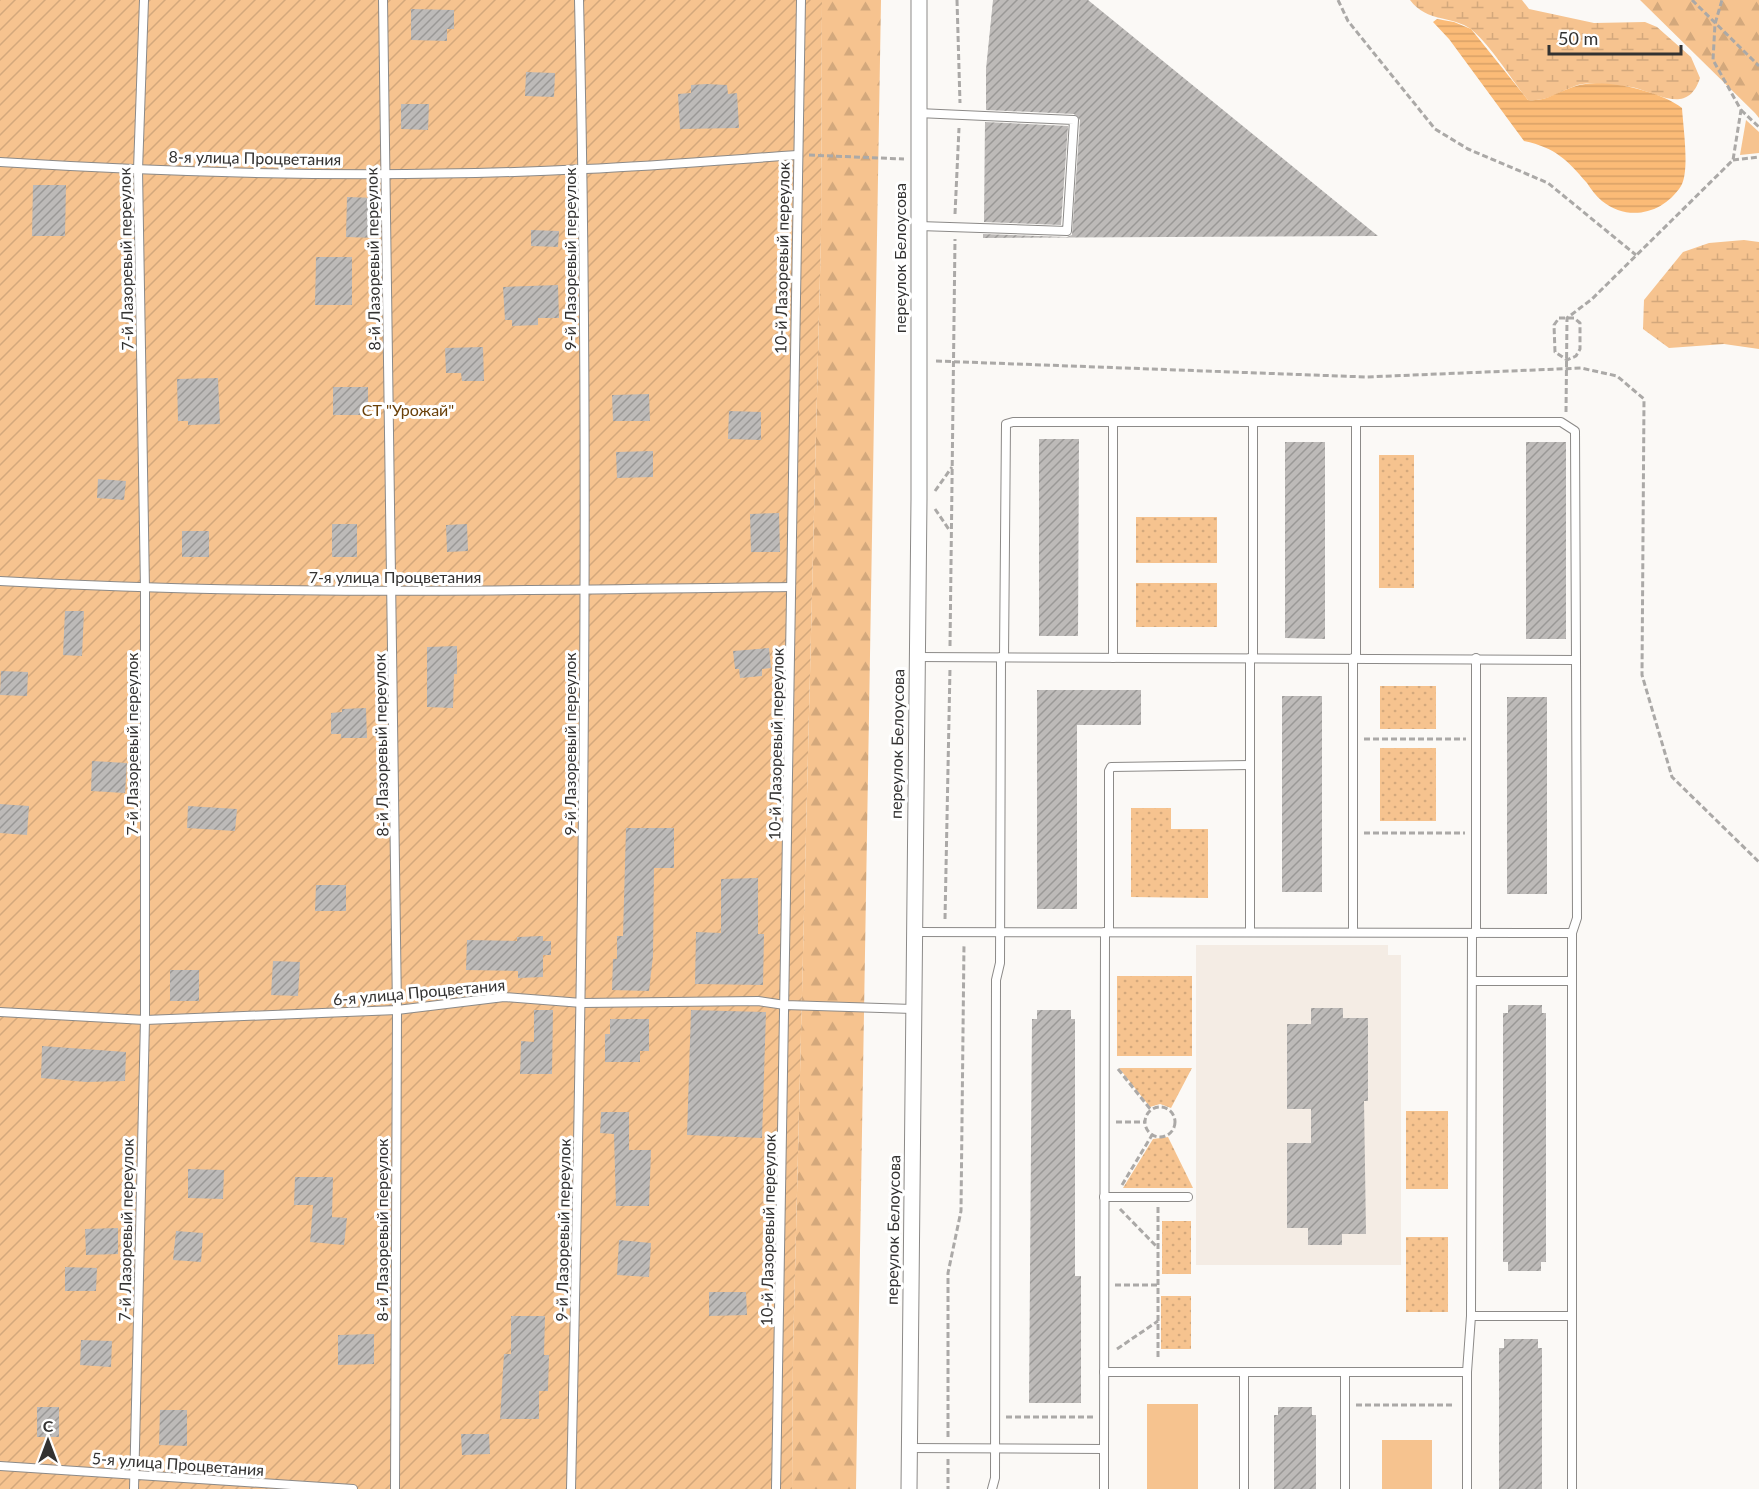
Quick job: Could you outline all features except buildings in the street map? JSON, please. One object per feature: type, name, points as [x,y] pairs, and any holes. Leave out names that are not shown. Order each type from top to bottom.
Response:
[{"type":"street","name":"переулок Белоусова","points":[[909,1489],[919,0]]},
{"type":"lane","name":"7-й Лазоревый переулок","points":[[134,1489],[145,1020],[145,589],[138,170],[144,0]]},
{"type":"lane","name":"8-й Лазоревый переулок","points":[[383,0],[393,591],[397,1010],[395,1489]]},
{"type":"lane","name":"9-й Лазоревый переулок","points":[[571,1489],[582,1003],[583,169],[579,0]]},
{"type":"lane","name":"10-й Лазоревый переулок","points":[[776,1489],[801,0]]},
{"type":"lane","points":[[918,113],[1074,120],[1067,231],[919,226]]},
{"type":"lane","name":"8-я улица Процветания","points":[[0,162],[138,170],[385,173],[583,169],[797,155]]},
{"type":"lane","points":[[992,1489],[995,1478],[996,980],[1000,963],[1006,424],[1013,422],[1561,422],[1575,431],[1576,445],[1577,918],[1572,933],[1572,1489]]},
{"type":"lane","points":[[1113,422],[1113,658]]},
{"type":"lane","points":[[1250,932],[1253,422]]},
{"type":"lane","points":[[1353,932],[1356,422]]},
{"type":"lane","name":"7-я улица Процветания","points":[[0,581],[145,589],[393,591],[791,587]]},
{"type":"lane","points":[[916,657],[1575,660]]},
{"type":"lane","points":[[1467,1489],[1467,1372],[1471,1316],[1476,658]]},
{"type":"lane","points":[[1104,1489],[1104,1285],[1109,1197],[1105,1068],[1109,771],[1111,767],[1250,765]]},
{"type":"lane","points":[[914,932],[1572,933]]},
{"type":"lane","points":[[1472,981],[1572,981]]},
{"type":"lane","name":"6-я улица Процветания","points":[[0,1012],[145,1020],[397,1010],[504,997],[582,1003],[758,1001],[785,1005],[913,1009]]},
{"type":"lane","points":[[1109,1197],[1188,1197]]},
{"type":"lane","points":[[1471,1316],[1572,1316]]},
{"type":"lane","points":[[1104,1372],[1467,1372]]},
{"type":"lane","points":[[1244,1372],[1244,1489]]},
{"type":"lane","points":[[1345,1372],[1345,1489]]},
{"type":"lane","points":[[909,1448],[1104,1449]]},
{"type":"lane","name":"5-я улица Процветания","points":[[0,1466],[353,1489]]},
{"type":"path","points":[[945,933],[955,227],[960,116],[957,0]]},
{"type":"path","points":[[1338,0],[1348,21],[1435,129],[1468,149],[1548,183],[1636,255]]},
{"type":"path","points":[[1692,0],[1759,66]]},
{"type":"path","points":[[1722,0],[1715,24],[1713,60],[1741,111],[1759,127]]},
{"type":"path","points":[[1567,318],[1592,299],[1734,160],[1741,111]]},
{"type":"path","points":[[797,155],[918,160]]},
{"type":"path","points":[[1734,160],[1759,157]]},
{"type":"path","points":[[1559,318],[1574,318],[1580,323],[1580,349],[1576,356],[1567,360],[1555,352],[1554,326],[1559,318]]},
{"type":"path","points":[[1566,425],[1567,318]]},
{"type":"path","points":[[918,360],[1366,377],[1581,368],[1617,376],[1644,399],[1642,675],[1672,777],[1759,862]]},
{"type":"path","points":[[951,532],[929,500],[953,465]]},
{"type":"path","points":[[1353,739],[1453,739]]},
{"type":"path","points":[[1353,833],[1454,833]]},
{"type":"path","points":[[948,1489],[948,1273],[961,1211],[964,933]]},
{"type":"path","points":[[1105,1068],[1117,1068],[1151,1110]]},
{"type":"path","points":[[1151,1110],[1166,1108],[1174,1116],[1175,1122],[1174,1128],[1166,1136],[1152,1135]]},
{"type":"path","points":[[1144,1122],[1151,1110]]},
{"type":"path","points":[[1105,1122],[1144,1122]]},
{"type":"path","points":[[1144,1122],[1152,1135]]},
{"type":"path","points":[[1152,1135],[1109,1197],[1158,1249]]},
{"type":"path","points":[[1158,1197],[1158,1372]]},
{"type":"path","points":[[1104,1285],[1158,1285]]},
{"type":"path","points":[[1104,1357],[1158,1321]]},
{"type":"path","points":[[1345,1405],[1467,1405]]},
{"type":"path","points":[[995,1417],[1104,1417]]},
{"type":"shaded area","points":[[1437,19],[1454,22],[1471,29],[1528,100],[1547,98],[1576,86],[1601,83],[1646,91],[1682,108],[1685,170],[1684,179],[1674,196],[1655,209],[1634,213],[1612,208],[1602,201],[1573,167],[1560,156],[1544,147],[1524,141],[1449,39],[1433,22]]},
{"type":"shaded area","points":[[1196,945],[1388,945],[1388,955],[1401,955],[1401,1265],[1196,1265]]},
{"type":"green space","name":"СТ \"Урожай\"","points":[[0,0],[822,0],[821,235],[793,1353],[792,1489],[0,1489]]},
{"type":"green space","points":[[822,0],[881,0],[856,1489],[792,1489],[793,1353],[821,235]]},
{"type":"green space","points":[[1410,0],[1522,0],[1529,9],[1594,23],[1645,22],[1657,27],[1691,57],[1700,78],[1695,89],[1682,99],[1666,98],[1636,88],[1588,84],[1575,86],[1547,98],[1528,100],[1494,54],[1472,30],[1457,22],[1432,16]]},
{"type":"green space","points":[[1640,0],[1759,0],[1759,118],[1755,113]]},
{"type":"green space","points":[[1746,120],[1759,132],[1759,153],[1740,155]]},
{"type":"green space","points":[[1744,240],[1759,242],[1759,349],[1724,344],[1669,348],[1643,329],[1644,300],[1683,252],[1709,243]]},
{"type":"green space","points":[[1379,455],[1414,455],[1414,588],[1379,588]]},
{"type":"green space","points":[[1136,517],[1217,517],[1217,563],[1136,563]]},
{"type":"green space","points":[[1136,583],[1217,583],[1217,627],[1136,627]]},
{"type":"green space","points":[[1380,686],[1436,686],[1436,729],[1380,729]]},
{"type":"green space","points":[[1380,748],[1436,748],[1436,821],[1380,821]]},
{"type":"green space","points":[[1131,808],[1171,808],[1171,829],[1208,829],[1208,898],[1131,897]]},
{"type":"green space","points":[[1117,976],[1192,976],[1192,1056],[1117,1056]]},
{"type":"green space","points":[[1119,1068],[1192,1068],[1171,1108],[1160,1104],[1150,1107]]},
{"type":"green space","points":[[1406,1111],[1448,1111],[1448,1189],[1406,1189]]},
{"type":"green space","points":[[1168,1137],[1193,1188],[1123,1188],[1153,1139]]},
{"type":"green space","points":[[1162,1221],[1191,1221],[1191,1274],[1162,1274]]},
{"type":"green space","points":[[1406,1237],[1448,1237],[1448,1312],[1406,1312]]},
{"type":"green space","points":[[1161,1296],[1191,1296],[1191,1349],[1161,1349]]},
{"type":"green space","points":[[1147,1404],[1198,1404],[1198,1489],[1147,1489]]},
{"type":"green space","points":[[1382,1440],[1432,1440],[1432,1489],[1382,1489]]}]
